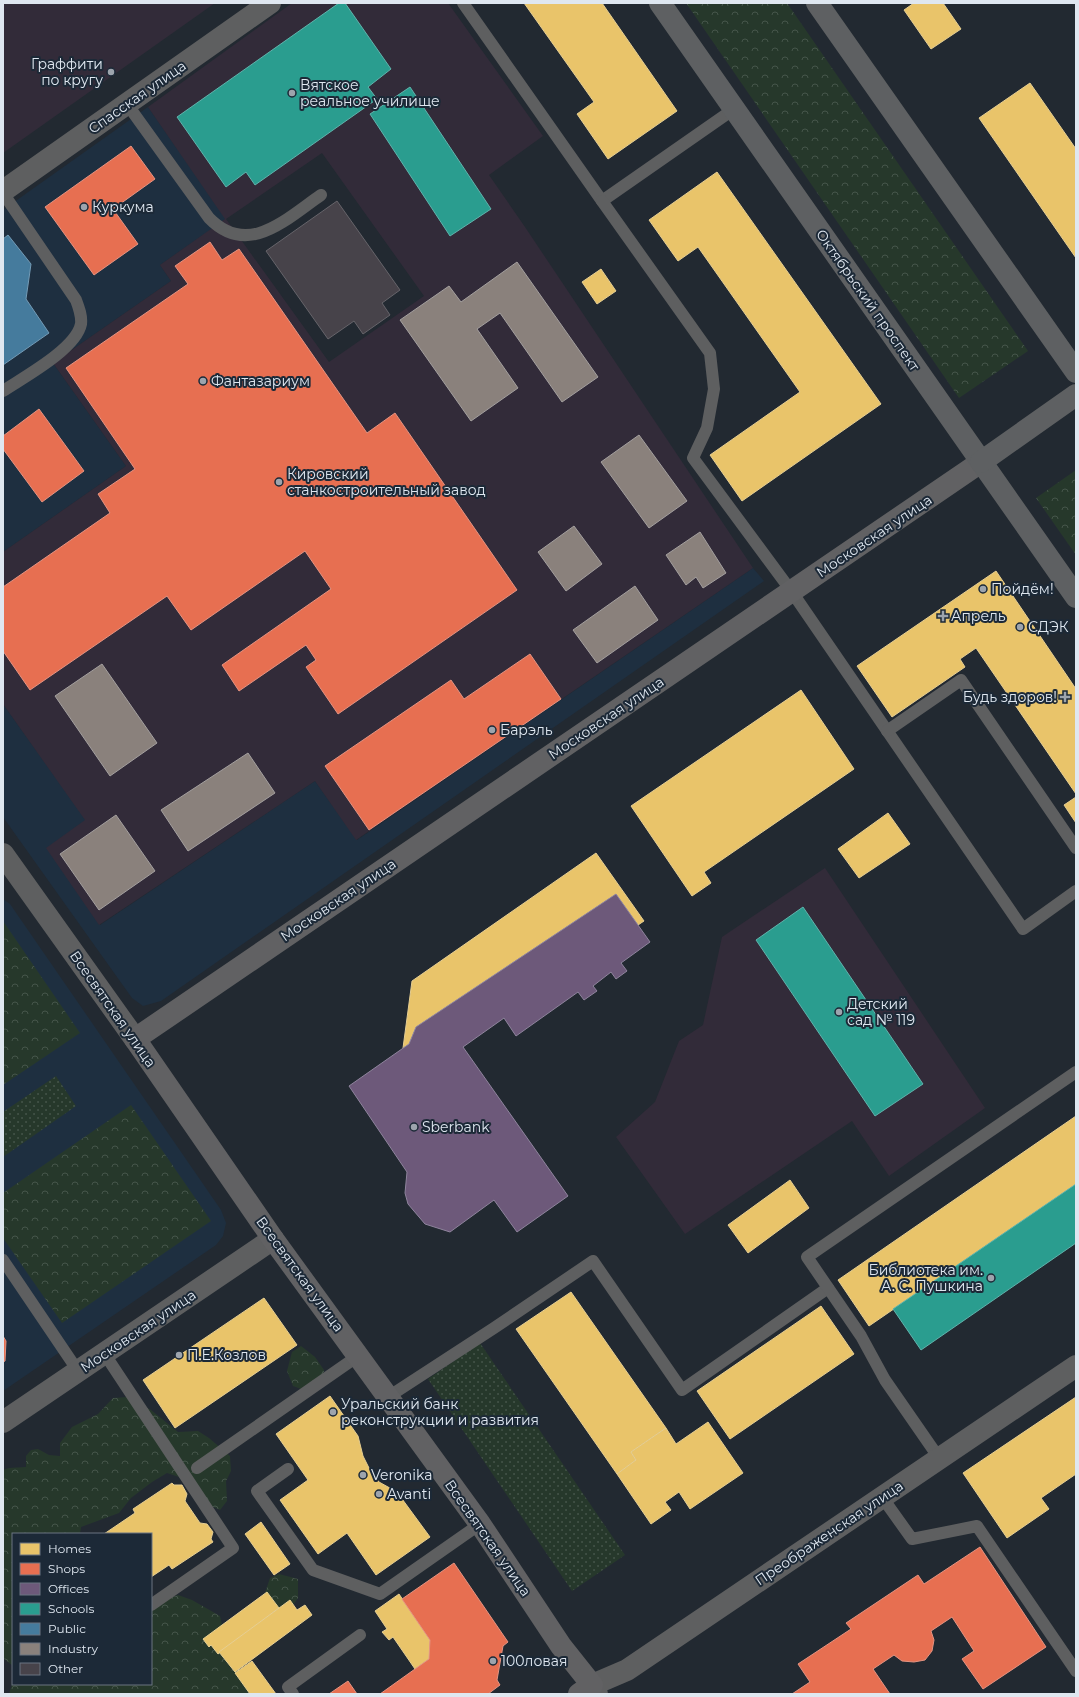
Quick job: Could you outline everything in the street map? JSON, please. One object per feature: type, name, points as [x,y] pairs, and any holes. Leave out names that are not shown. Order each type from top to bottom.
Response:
[{"type":"main road","name":"Октябрьский проспект","points":[[660,3],[1076,597]]},
{"type":"main road","points":[[817,3],[1076,372]]},
{"type":"main road","name":"Московская улица","points":[[135,1039],[792,592],[1076,395]]},
{"type":"main road","name":"Всесвятская улица","points":[[135,1039],[273,1239],[480,1524],[589,1691]]},
{"type":"street","name":"Спасская улица","points":[[3,192],[270,3]]},
{"type":"street","name":"Всесвятская улица","points":[[4,858],[135,1039]]},
{"type":"street","name":"Московская улица","points":[[3,1422],[273,1239]]},
{"type":"street","name":"Преображенская улица","points":[[589,1691],[627,1670],[1076,1366]]},
{"type":"lane","points":[[463,3],[710,353],[714,389],[707,428],[693,458],[792,592],[1023,928],[1076,892]]},
{"type":"lane","points":[[127,104],[209,218],[230,233],[243,236],[261,234],[321,195]]},
{"type":"lane","points":[[602,201],[734,108]]},
{"type":"lane","points":[[3,192],[76,300],[81,313],[81,323],[78,334],[68,347],[3,391]]},
{"type":"lane","points":[[888,731],[961,680],[1076,848]]},
{"type":"lane","points":[[939,1458],[885,1380],[861,1336],[807,1257],[1076,1072]]},
{"type":"lane","points":[[3,1260],[78,1371]]},
{"type":"lane","points":[[388,1397],[593,1261],[682,1390],[828,1288]]},
{"type":"lane","points":[[104,1353],[233,1548],[152,1604]]},
{"type":"lane","points":[[198,1468],[358,1356]]},
{"type":"lane","points":[[288,1469],[257,1491],[313,1570],[380,1594],[480,1524]]},
{"type":"lane","points":[[882,1497],[912,1539],[977,1526],[1076,1671]]},
{"type":"lane","points":[[293,1694],[288,1687],[360,1635]]},
{"type":"shaded area","points":[[3,3],[215,3],[3,153]]},
{"type":"shaded area","name":"Кировский станкостроительный завод","points":[[292,3],[448,3],[543,136],[489,175],[753,568],[356,840],[315,781],[99,925],[46,848],[85,820],[3,704],[3,552],[126,466],[53,363],[171,281],[160,265],[225,219],[148,107]],"holes":[[[322,153],[424,296],[329,362],[226,219]]]},
{"type":"shaded area","points":[[148,107],[226,219],[160,265],[171,281],[53,363],[126,466],[3,552],[3,210]]},
{"type":"shaded area","points":[[753,568],[764,581],[161,1001],[143,1006],[132,998],[3,817],[3,704],[86,820],[100,925],[315,781],[357,840]]},
{"type":"shaded area","points":[[825,868],[985,1108],[889,1176],[852,1121],[685,1234],[616,1137],[655,1102],[679,1041],[703,1025],[722,937]]},
{"type":"shaded area","points":[[3,899],[10,904],[221,1210],[226,1223],[223,1236],[216,1245],[3,1391]]},
{"type":"green space","points":[[686,3],[787,3],[1028,351],[959,398]]},
{"type":"green space","points":[[1076,470],[1076,555],[1036,498]]},
{"type":"green space","points":[[3,921],[80,1033],[3,1085]]},
{"type":"green space","points":[[56,1076],[76,1106],[3,1157],[3,1112]]},
{"type":"green space","points":[[131,1105],[211,1221],[62,1323],[3,1238],[3,1193]]},
{"type":"green space","points":[[480,1343],[625,1555],[572,1591],[428,1379]]},
{"type":"green space","points":[[301,1346],[315,1357],[324,1370],[323,1386],[312,1393],[293,1386],[287,1371],[292,1352]]},
{"type":"green space","points":[[128,1397],[151,1410],[178,1432],[198,1431],[209,1438],[230,1456],[231,1471],[226,1481],[227,1501],[220,1510],[209,1505],[179,1477],[167,1473],[131,1498],[119,1513],[81,1527],[80,1533],[12,1533],[12,1665],[3,1658],[3,1470],[9,1468],[26,1467],[26,1456],[31,1450],[38,1449],[49,1455],[60,1456],[60,1443],[72,1427],[98,1414],[113,1398]]},
{"type":"green space","points":[[279,1574],[298,1579],[298,1598],[290,1610],[277,1612],[263,1599],[270,1578]]},
{"type":"green space","points":[[178,1595],[192,1600],[220,1616],[230,1659],[254,1694],[9,1694],[12,1684],[152,1685],[152,1605]]},
{"type":"building: Homes","points":[[524,3],[602,3],[677,111],[608,159],[577,114],[594,102]]},
{"type":"building: Homes","points":[[914,3],[943,3],[961,29],[931,49],[904,10]]},
{"type":"building: Homes","points":[[1030,83],[1076,149],[1076,258],[979,118]]},
{"type":"building: Homes","points":[[717,172],[881,404],[742,501],[710,455],[800,392],[698,247],[678,261],[649,220]]},
{"type":"building: Homes","points":[[601,269],[616,291],[597,304],[582,282]]},
{"type":"building: Homes","points":[[996,571],[1076,689],[1076,794],[976,648],[960,659],[965,667],[892,717],[857,666]]},
{"type":"building: Homes","points":[[801,690],[854,769],[704,872],[711,883],[692,896],[631,806]]},
{"type":"building: Homes","points":[[1076,797],[1076,823],[1064,805]]},
{"type":"building: Homes","points":[[888,813],[910,844],[859,878],[838,849]]},
{"type":"building: Homes","points":[[596,853],[644,921],[638,925],[616,894],[416,1027],[409,1044],[403,1048],[412,981]]},
{"type":"building: Homes","points":[[1076,1116],[1076,1184],[869,1326],[838,1280]]},
{"type":"building: Homes","points":[[790,1180],[809,1208],[748,1253],[728,1225]]},
{"type":"building: Homes","points":[[571,1292],[666,1428],[631,1452],[636,1460],[617,1474],[516,1329]]},
{"type":"building: Homes","points":[[264,1298],[297,1345],[175,1428],[143,1380]]},
{"type":"building: Homes","points":[[821,1306],[854,1354],[730,1439],[697,1391]]},
{"type":"building: Homes","points":[[330,1396],[358,1436],[363,1456],[370,1470],[379,1482],[397,1492],[430,1537],[376,1575],[347,1533],[318,1554],[280,1500],[308,1480],[276,1434]]},
{"type":"building: Homes","points":[[1076,1397],[1076,1474],[1041,1498],[1049,1509],[1007,1538],[963,1473]]},
{"type":"building: Homes","points":[[708,1422],[743,1473],[690,1509],[679,1492],[665,1502],[671,1510],[651,1524],[617,1474],[636,1460],[631,1452],[666,1428],[676,1444]]},
{"type":"building: Homes","points":[[172,1483],[174,1485],[182,1485],[187,1494],[185,1501],[200,1523],[207,1524],[213,1532],[211,1539],[213,1542],[172,1569],[169,1565],[152,1576],[152,1533],[105,1533],[135,1513],[133,1509]]},
{"type":"building: Homes","points":[[261,1522],[290,1564],[274,1575],[245,1534]]},
{"type":"building: Homes","points":[[267,1592],[279,1608],[218,1654],[211,1645],[209,1647],[203,1639]]},
{"type":"building: Homes","points":[[399,1594],[430,1640],[429,1659],[415,1669],[393,1637],[389,1640],[382,1632],[387,1629],[375,1611]]},
{"type":"building: Homes","points":[[290,1600],[297,1610],[305,1605],[312,1615],[235,1672],[219,1652]]},
{"type":"building: Homes","points":[[252,1661],[276,1694],[250,1694],[235,1673]]},
{"type":"building: Shops","points":[[131,146],[155,179],[113,209],[138,244],[94,275],[45,207]]},
{"type":"building: Shops","name":"Кировский станкостроительный завод","points":[[210,242],[222,260],[239,249],[367,433],[395,413],[517,590],[338,714],[306,667],[316,660],[306,645],[239,691],[222,665],[331,589],[305,551],[191,630],[167,596],[30,690],[3,651],[3,587],[110,513],[98,494],[135,469],[66,368],[188,284],[175,266]]},
{"type":"building: Shops","points":[[39,409],[84,471],[42,502],[3,449],[3,436]]},
{"type":"building: Shops","points":[[530,654],[561,699],[369,830],[325,766],[451,680],[464,699]]},
{"type":"building: Shops","points":[[3,1336],[6,1341],[5,1361],[3,1362]]},
{"type":"building: Shops","points":[[980,1547],[1046,1647],[983,1689],[962,1659],[974,1651],[952,1617],[931,1631],[934,1640],[932,1651],[925,1660],[914,1662],[902,1661],[894,1655],[873,1669],[890,1694],[792,1694],[810,1682],[798,1664],[851,1629],[846,1623],[918,1575],[924,1584]]},
{"type":"building: Shops","points":[[454,1563],[508,1642],[503,1646],[497,1680],[500,1685],[488,1694],[380,1694],[429,1659],[430,1640],[402,1599]]},
{"type":"building: Shops","points":[[348,1681],[357,1694],[329,1694]]},
{"type":"building: Offices","points":[[616,894],[650,942],[621,963],[627,971],[616,979],[611,972],[593,986],[597,991],[584,1000],[578,992],[516,1036],[504,1018],[463,1047],[568,1196],[517,1232],[494,1200],[450,1232],[425,1224],[408,1204],[405,1193],[407,1172],[349,1086],[409,1044],[416,1027]]},
{"type":"building: Schools","name":"Вятское реальное училище","points":[[339,3],[345,3],[391,69],[368,87],[377,99],[255,185],[246,172],[226,187],[177,117]]},
{"type":"building: Schools","points":[[410,87],[491,209],[450,236],[370,114]]},
{"type":"building: Schools","name":"Детский сад № 119","points":[[803,907],[923,1084],[875,1116],[756,940]]},
{"type":"building: Schools","points":[[1076,1184],[1076,1243],[921,1350],[893,1309]]},
{"type":"building: Public","points":[[8,235],[31,264],[26,299],[49,333],[3,365],[3,239]]},
{"type":"building: Industry","points":[[517,262],[598,377],[562,402],[500,313],[477,329],[518,388],[471,421],[400,320],[449,286],[461,302]]},
{"type":"building: Industry","points":[[639,435],[687,501],[649,528],[601,462]]},
{"type":"building: Industry","points":[[574,526],[602,564],[566,591],[538,552]]},
{"type":"building: Industry","points":[[700,532],[726,573],[703,588],[696,577],[686,585],[666,555]]},
{"type":"building: Industry","points":[[635,586],[658,620],[597,663],[573,630]]},
{"type":"building: Industry","points":[[102,664],[157,743],[110,776],[55,696]]},
{"type":"building: Industry","points":[[248,753],[275,793],[188,851],[161,810]]},
{"type":"building: Industry","points":[[116,815],[155,871],[99,910],[60,854]]},
{"type":"building: Other","points":[[337,201],[400,290],[382,303],[390,315],[363,334],[354,321],[328,339],[266,251]]},
{"type":"place","name":"Граффити по кругу","points":[[111,72]]},
{"type":"place","name":"Вятское реальное училище","points":[[292,93]]},
{"type":"place","name":"Куркума","points":[[84,207]]},
{"type":"place","name":"Фантазариум","points":[[203,381]]},
{"type":"place","name":"Кировский станкостроительный завод","points":[[279,482]]},
{"type":"place","name":"Пойдём!","points":[[983,589]]},
{"type":"place","name":"Апрель","points":[[943,616]]},
{"type":"place","name":"СДЭК","points":[[1020,627]]},
{"type":"place","name":"Будь здоров!","points":[[1065,697]]},
{"type":"place","name":"Барэль","points":[[492,730]]},
{"type":"place","name":"Детский сад № 119","points":[[839,1012]]},
{"type":"place","name":"Sberbank","points":[[414,1127]]},
{"type":"place","name":"Библиотека им. А. С. Пушкина","points":[[991,1278]]},
{"type":"place","name":"П.Е.Козлов","points":[[179,1355]]},
{"type":"place","name":"Уральский банк реконструкции и развития","points":[[333,1412]]},
{"type":"place","name":"Veronika","points":[[363,1475]]},
{"type":"place","name":"Avanti","points":[[379,1494]]},
{"type":"place","name":"100ловая","points":[[493,1661]]}]
